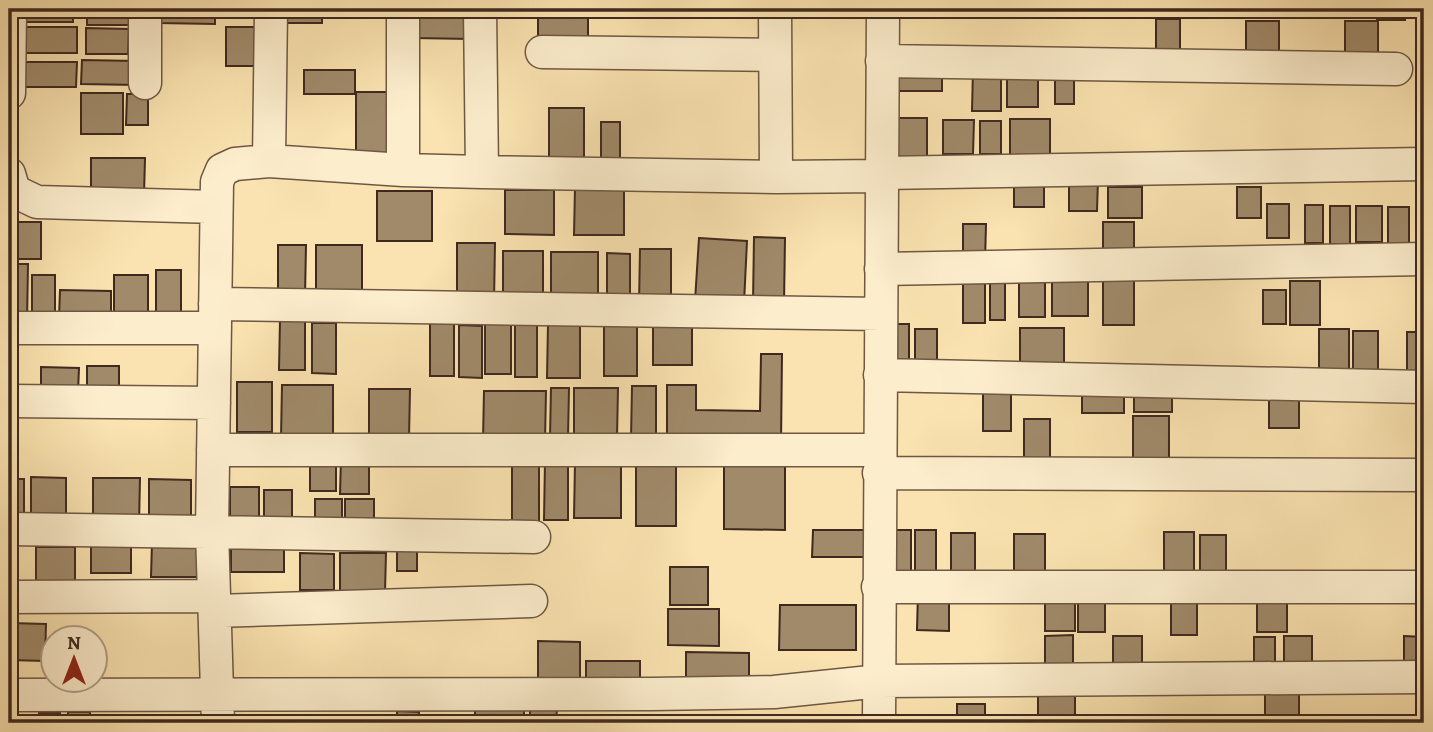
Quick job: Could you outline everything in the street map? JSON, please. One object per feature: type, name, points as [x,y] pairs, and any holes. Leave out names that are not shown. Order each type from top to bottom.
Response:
[{"type":"street","points":[[9,93],[10,9]]},
{"type":"street","points":[[145,9],[145,83]]},
{"type":"street","points":[[269,161],[271,9]]},
{"type":"street","points":[[402,170],[403,9]]},
{"type":"street","points":[[480,9],[482,172]]},
{"type":"street","points":[[775,9],[775,177]]},
{"type":"street","points":[[879,723],[883,9]]},
{"type":"street","points":[[542,52],[775,55]]},
{"type":"street","points":[[882,61],[1396,69]]},
{"type":"street","points":[[218,709],[212,531],[216,207],[217,182],[222,170],[235,164],[269,161],[402,170],[775,177],[1424,164]]},
{"type":"street","points":[[9,174],[14,191],[37,202],[216,207]]},
{"type":"street","points":[[881,269],[1424,259]]},
{"type":"street","points":[[9,328],[215,316],[880,314]]},
{"type":"street","points":[[880,375],[1424,387]]},
{"type":"street","points":[[9,401],[214,403]]},
{"type":"street","points":[[214,450],[879,461],[1424,475]]},
{"type":"street","points":[[9,529],[534,537]]},
{"type":"street","points":[[878,587],[1424,587]]},
{"type":"street","points":[[9,597],[215,604],[531,601]]},
{"type":"street","points":[[9,695],[218,709],[774,692],[880,681],[1424,677]]},
{"type":"building","points":[[26,9],[73,9],[73,22],[26,22]]},
{"type":"building","points":[[87,9],[136,9],[136,25],[87,25]]},
{"type":"building","points":[[158,9],[215,9],[215,24],[158,23]]},
{"type":"building","points":[[283,9],[322,9],[322,23],[283,23]]},
{"type":"building","points":[[538,9],[588,9],[588,49],[538,48]]},
{"type":"building","points":[[1205,9],[1235,9],[1235,16],[1205,15]]},
{"type":"building","points":[[1316,9],[1348,9],[1347,14],[1316,14]]},
{"type":"building","points":[[1377,9],[1405,9],[1405,20],[1377,20]]},
{"type":"building","points":[[413,15],[471,15],[471,39],[413,38]]},
{"type":"building","points":[[1156,19],[1180,19],[1180,58],[1156,58]]},
{"type":"building","points":[[1246,21],[1279,21],[1279,63],[1246,63]]},
{"type":"building","points":[[1345,21],[1378,21],[1378,59],[1345,59]]},
{"type":"building","points":[[25,27],[77,27],[77,53],[24,53]]},
{"type":"building","points":[[226,27],[264,27],[264,66],[226,66]]},
{"type":"building","points":[[86,28],[129,29],[128,54],[86,54]]},
{"type":"building","points":[[82,60],[137,61],[137,85],[81,84]]},
{"type":"building","points":[[24,62],[77,62],[76,87],[24,87]]},
{"type":"building","points":[[1055,67],[1074,67],[1074,104],[1055,104]]},
{"type":"building","points":[[896,69],[942,69],[942,91],[896,91]]},
{"type":"building","points":[[973,69],[1001,69],[1001,111],[972,111]]},
{"type":"building","points":[[304,70],[355,70],[355,94],[304,94]]},
{"type":"building","points":[[1007,71],[1038,71],[1038,107],[1007,107]]},
{"type":"building","points":[[356,92],[394,92],[394,153],[356,153]]},
{"type":"building","points":[[81,93],[123,93],[123,134],[81,134]]},
{"type":"building","points":[[127,94],[148,94],[148,125],[126,125]]},
{"type":"building","points":[[549,108],[584,108],[584,161],[549,161]]},
{"type":"building","points":[[890,118],[927,118],[927,165],[890,165]]},
{"type":"building","points":[[1010,119],[1050,119],[1050,163],[1010,163]]},
{"type":"building","points":[[943,120],[974,120],[973,154],[943,154]]},
{"type":"building","points":[[980,121],[1001,121],[1001,154],[980,154]]},
{"type":"building","points":[[601,122],[620,122],[620,170],[601,170]]},
{"type":"building","points":[[91,158],[145,158],[144,195],[91,195]]},
{"type":"building","points":[[1069,179],[1098,179],[1097,211],[1069,211]]},
{"type":"building","points":[[1014,181],[1044,181],[1044,207],[1014,207]]},
{"type":"building","points":[[1108,187],[1142,187],[1142,218],[1108,218]]},
{"type":"building","points":[[1237,187],[1261,187],[1261,218],[1237,218]]},
{"type":"building","points":[[575,188],[624,188],[624,235],[574,235]]},
{"type":"building","points":[[505,190],[554,190],[554,235],[505,234]]},
{"type":"building","points":[[377,191],[432,191],[432,241],[377,241]]},
{"type":"building","points":[[1267,204],[1289,204],[1289,238],[1267,238]]},
{"type":"building","points":[[1305,205],[1323,205],[1323,243],[1305,243]]},
{"type":"building","points":[[1330,206],[1350,206],[1350,244],[1330,244]]},
{"type":"building","points":[[1356,206],[1382,206],[1382,242],[1356,242]]},
{"type":"building","points":[[1388,207],[1409,207],[1409,245],[1388,245]]},
{"type":"building","points":[[12,222],[41,222],[41,259],[11,259]]},
{"type":"building","points":[[1103,222],[1134,222],[1134,255],[1103,255]]},
{"type":"building","points":[[963,224],[986,224],[985,262],[963,262]]},
{"type":"building","points":[[754,237],[785,238],[784,304],[753,303]]},
{"type":"building","points":[[699,238],[747,241],[744,303],[695,301]]},
{"type":"building","points":[[457,243],[495,243],[494,302],[457,301]]},
{"type":"building","points":[[278,245],[306,245],[305,297],[278,296]]},
{"type":"building","points":[[316,245],[362,245],[362,302],[316,301]]},
{"type":"building","points":[[640,249],[671,249],[671,305],[639,305]]},
{"type":"building","points":[[503,251],[543,251],[543,307],[503,307]]},
{"type":"building","points":[[551,252],[598,252],[598,308],[551,307]]},
{"type":"building","points":[[607,253],[630,254],[630,305],[607,305]]},
{"type":"building","points":[[9,264],[28,264],[27,322],[9,322]]},
{"type":"building","points":[[156,270],[181,270],[181,325],[156,325]]},
{"type":"building","points":[[32,275],[55,275],[55,327],[32,327]]},
{"type":"building","points":[[114,275],[148,275],[148,326],[114,326]]},
{"type":"building","points":[[1052,275],[1088,275],[1088,316],[1052,316]]},
{"type":"building","points":[[1103,275],[1134,275],[1134,325],[1103,325]]},
{"type":"building","points":[[990,276],[1005,276],[1005,320],[990,320]]},
{"type":"building","points":[[1019,276],[1045,276],[1045,317],[1019,317]]},
{"type":"building","points":[[963,278],[985,278],[985,323],[963,323]]},
{"type":"building","points":[[1290,281],[1320,281],[1320,325],[1290,325]]},
{"type":"building","points":[[60,290],[111,291],[111,318],[59,318]]},
{"type":"building","points":[[1263,290],[1286,290],[1286,324],[1263,324]]},
{"type":"building","points":[[653,319],[692,319],[692,365],[653,365]]},
{"type":"building","points":[[280,320],[305,320],[305,370],[279,370]]},
{"type":"building","points":[[604,321],[637,321],[637,376],[604,376]]},
{"type":"building","points":[[312,323],[336,323],[336,374],[312,373]]},
{"type":"building","points":[[430,323],[454,323],[454,376],[430,376]]},
{"type":"building","points":[[485,324],[511,324],[511,374],[485,374]]},
{"type":"building","points":[[548,324],[580,324],[580,378],[547,378]]},
{"type":"building","points":[[889,324],[909,324],[909,362],[889,362]]},
{"type":"building","points":[[459,325],[482,326],[482,378],[459,377]]},
{"type":"building","points":[[515,325],[537,325],[537,377],[515,377]]},
{"type":"building","points":[[1020,328],[1064,328],[1064,369],[1020,369]]},
{"type":"building","points":[[915,329],[937,329],[937,364],[915,364]]},
{"type":"building","points":[[1319,329],[1349,329],[1349,372],[1319,372]]},
{"type":"building","points":[[1353,331],[1378,331],[1378,373],[1353,373]]},
{"type":"building","points":[[1407,332],[1424,332],[1424,376],[1407,376]]},
{"type":"building","points":[[761,354],[782,354],[781,443],[667,443],[667,385],[696,385],[696,410],[760,411]]},
{"type":"building","points":[[87,366],[119,366],[119,394],[87,394]]},
{"type":"building","points":[[41,367],[79,368],[78,392],[41,392]]},
{"type":"building","points":[[237,382],[272,382],[272,432],[237,432]]},
{"type":"building","points":[[1082,384],[1124,384],[1124,413],[1082,413]]},
{"type":"building","points":[[282,385],[333,385],[333,438],[281,438]]},
{"type":"building","points":[[1134,385],[1172,385],[1172,412],[1134,412]]},
{"type":"building","points":[[632,386],[656,386],[656,439],[631,439]]},
{"type":"building","points":[[983,386],[1011,386],[1011,431],[983,431]]},
{"type":"building","points":[[551,388],[569,388],[568,438],[550,438]]},
{"type":"building","points":[[574,388],[618,388],[617,438],[574,438]]},
{"type":"building","points":[[1269,388],[1299,388],[1299,428],[1269,428]]},
{"type":"building","points":[[369,389],[410,389],[409,438],[369,438]]},
{"type":"building","points":[[484,391],[546,391],[545,441],[483,440]]},
{"type":"building","points":[[1133,416],[1169,416],[1169,466],[1133,466]]},
{"type":"building","points":[[1024,419],[1050,419],[1050,462],[1024,462]]},
{"type":"building","points":[[310,457],[336,457],[336,491],[310,491]]},
{"type":"building","points":[[341,458],[369,458],[369,494],[340,494]]},
{"type":"building","points":[[512,459],[539,460],[539,522],[512,522]]},
{"type":"building","points":[[545,461],[568,461],[568,520],[544,520]]},
{"type":"building","points":[[636,461],[676,461],[676,526],[636,526]]},
{"type":"building","points":[[724,461],[785,461],[785,530],[724,529]]},
{"type":"building","points":[[575,462],[621,462],[621,518],[574,518]]},
{"type":"building","points":[[31,477],[66,478],[66,520],[31,519]]},
{"type":"building","points":[[93,478],[140,478],[139,525],[93,524]]},
{"type":"building","points":[[9,479],[24,479],[24,524],[9,524]]},
{"type":"building","points":[[149,479],[191,480],[191,525],[149,525]]},
{"type":"building","points":[[230,487],[259,487],[259,524],[230,523]]},
{"type":"building","points":[[264,490],[292,490],[292,525],[264,525]]},
{"type":"building","points":[[315,499],[342,499],[342,528],[315,528]]},
{"type":"building","points":[[345,499],[374,499],[374,531],[345,530]]},
{"type":"building","points":[[813,530],[872,530],[872,557],[812,557]]},
{"type":"building","points":[[885,530],[911,530],[911,580],[885,580]]},
{"type":"building","points":[[915,530],[936,530],[936,575],[915,575]]},
{"type":"building","points":[[1164,532],[1194,532],[1194,580],[1164,580]]},
{"type":"building","points":[[951,533],[975,533],[975,577],[951,577]]},
{"type":"building","points":[[1014,534],[1045,534],[1045,572],[1014,572]]},
{"type":"building","points":[[1200,535],[1226,535],[1226,584],[1200,584]]},
{"type":"building","points":[[91,540],[131,540],[131,573],[91,573]]},
{"type":"building","points":[[152,542],[205,542],[205,577],[151,577]]},
{"type":"building","points":[[231,542],[284,542],[284,572],[231,572]]},
{"type":"building","points":[[397,542],[417,542],[417,571],[397,571]]},
{"type":"building","points":[[36,547],[75,547],[75,583],[36,583]]},
{"type":"building","points":[[300,553],[334,554],[334,590],[300,590]]},
{"type":"building","points":[[340,553],[386,553],[385,592],[340,591]]},
{"type":"building","points":[[670,567],[708,567],[708,605],[670,605]]},
{"type":"building","points":[[918,592],[949,593],[949,631],[917,630]]},
{"type":"building","points":[[1045,594],[1075,594],[1075,631],[1045,631]]},
{"type":"building","points":[[1078,594],[1105,594],[1105,632],[1078,632]]},
{"type":"building","points":[[1171,594],[1197,594],[1197,635],[1171,635]]},
{"type":"building","points":[[1257,596],[1287,596],[1287,632],[1257,632]]},
{"type":"building","points":[[780,605],[856,605],[856,650],[779,650]]},
{"type":"building","points":[[668,609],[719,609],[719,646],[668,645]]},
{"type":"building","points":[[9,623],[46,624],[38,624],[38,661],[9,660]]},
{"type":"building","points":[[1073,635],[1073,668],[1045,668],[1045,636]]},
{"type":"building","points":[[1113,636],[1142,636],[1142,676],[1113,676]]},
{"type":"building","points":[[1284,636],[1312,636],[1312,672],[1284,672]]},
{"type":"building","points":[[1404,636],[1424,637],[1424,674],[1404,674]]},
{"type":"building","points":[[1254,637],[1275,637],[1275,673],[1254,673]]},
{"type":"building","points":[[538,641],[580,642],[580,683],[538,683]]},
{"type":"building","points":[[686,652],[749,653],[749,685],[686,685]]},
{"type":"building","points":[[586,661],[640,661],[640,684],[586,684]]},
{"type":"building","points":[[1038,685],[1075,685],[1075,723],[1038,723]]},
{"type":"building","points":[[1265,690],[1299,690],[1299,723],[1265,723]]},
{"type":"building","points":[[957,704],[985,704],[985,723],[957,723]]},
{"type":"building","points":[[530,708],[557,708],[556,723],[530,723]]},
{"type":"building","points":[[475,709],[524,709],[524,723],[475,723]]},
{"type":"building","points":[[397,711],[419,712],[419,723],[397,723]]},
{"type":"building","points":[[68,712],[90,712],[90,723],[68,723]]},
{"type":"building","points":[[39,713],[60,713],[60,723],[39,723]]}]
